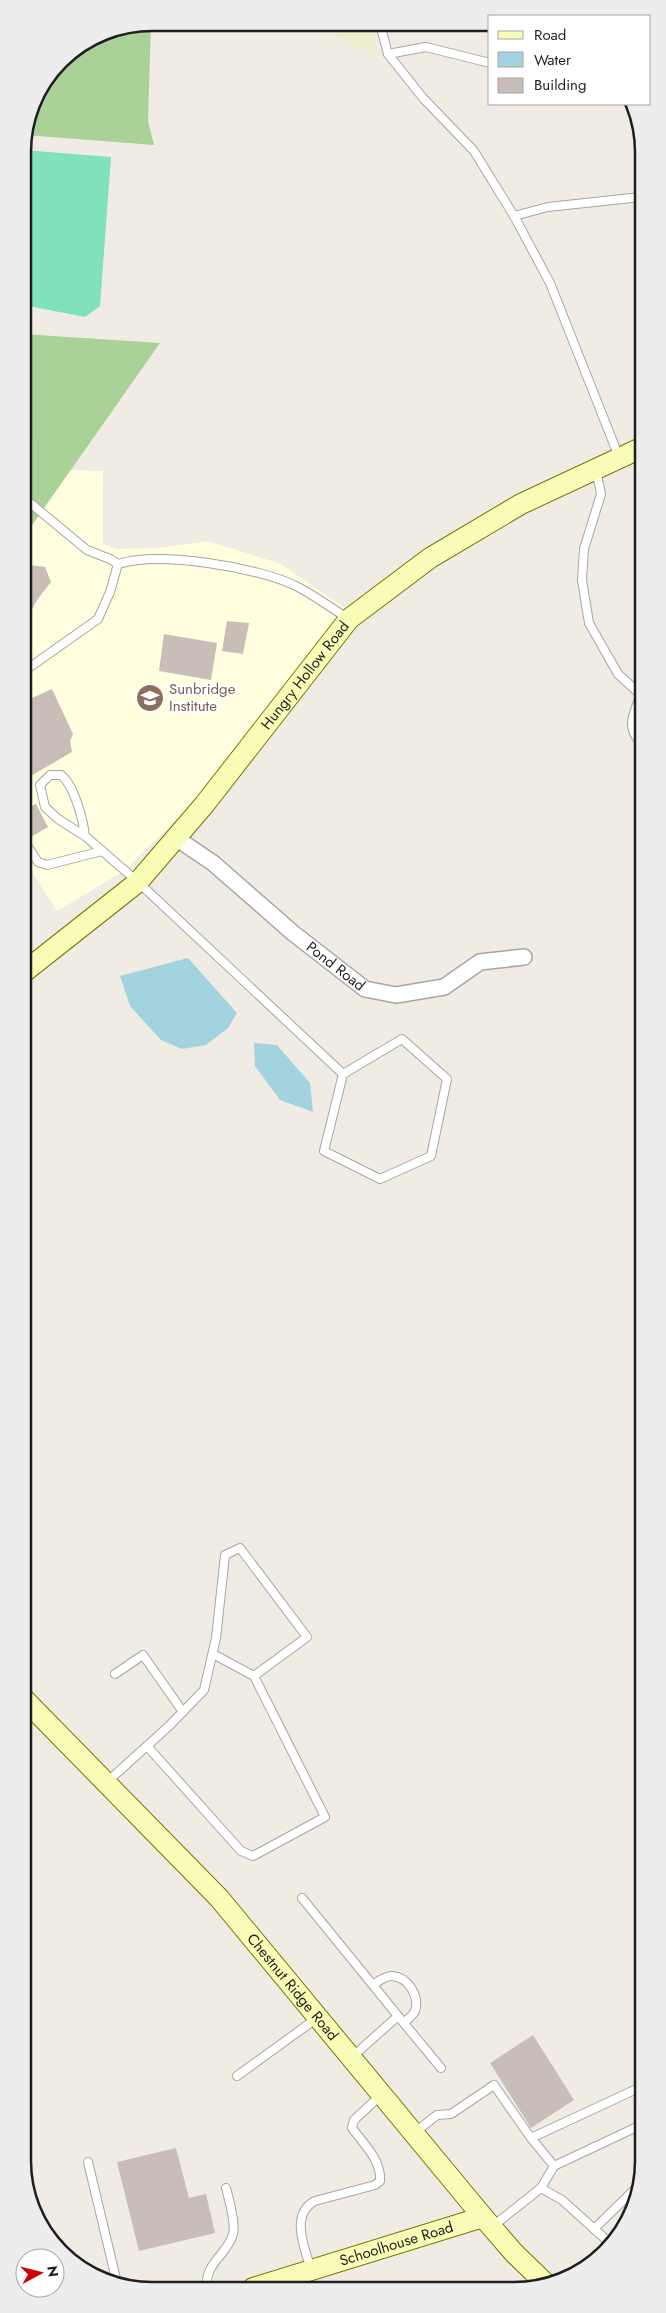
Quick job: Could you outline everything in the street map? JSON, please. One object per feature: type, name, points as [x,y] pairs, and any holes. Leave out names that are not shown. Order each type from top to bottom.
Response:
[{"type":"street","name":"Hungry Hollow Road","points":[[32,960],[138,882],[204,805],[349,619],[430,558],[521,504],[596,468],[634,453]]},
{"type":"street","name":"Pond Road","points":[[176,838],[213,863],[293,933],[365,989],[396,994],[444,987],[480,962],[524,957]]},
{"type":"street","name":"Chestnut Ridge Road","points":[[31,1711],[107,1782],[219,1898],[487,2222],[541,2279]]},
{"type":"street","name":"Schoolhouse Road","points":[[273,2282],[487,2222]]},
{"type":"lane","points":[[382,31],[388,54],[423,98],[474,151],[514,216],[550,283],[634,453]]},
{"type":"lane","points":[[388,54],[426,47],[488,62]]},
{"type":"lane","points":[[514,216],[548,207],[635,198]]},
{"type":"lane","points":[[596,468],[601,494],[598,511],[584,549],[582,580],[589,622],[618,674],[635,690]]},
{"type":"lane","points":[[32,504],[87,550],[110,558],[118,564]]},
{"type":"lane","points":[[118,564],[128,561],[166,560],[250,571],[296,586],[349,619]]},
{"type":"lane","points":[[32,666],[98,619],[110,592],[118,564]]},
{"type":"lane","points":[[635,710],[631,718],[635,736]]},
{"type":"lane","points":[[85,836],[84,823],[67,780],[61,774],[50,775],[40,785],[45,807],[58,819],[85,836],[138,882],[343,1074]]},
{"type":"lane","points":[[32,852],[38,862],[47,865],[102,851]]},
{"type":"lane","points":[[402,1039],[447,1079],[431,1156],[380,1178],[324,1151],[343,1074],[402,1039]]},
{"type":"lane","points":[[107,1782],[183,1712],[204,1690],[212,1654],[225,1555],[240,1548],[307,1637],[254,1676]]},
{"type":"lane","points":[[147,1746],[241,1851],[253,1856],[325,1817],[254,1676],[212,1654]]},
{"type":"lane","points":[[115,1674],[143,1655],[183,1712]]},
{"type":"lane","points":[[302,1898],[441,2068]]},
{"type":"lane","points":[[374,1984],[384,1977],[392,1976],[403,1980],[412,1988],[416,1998],[415,2012],[404,2023]]},
{"type":"lane","points":[[352,2057],[398,2016]]},
{"type":"lane","points":[[237,2076],[319,2017]]},
{"type":"lane","points":[[414,2133],[437,2115],[451,2114],[494,2085],[531,2138],[554,2166]]},
{"type":"lane","points":[[531,2138],[634,2090]]},
{"type":"lane","points":[[311,2271],[301,2236],[301,2214],[306,2205],[380,2181],[377,2162],[352,2128],[354,2120],[382,2094]]},
{"type":"lane","points":[[487,2222],[541,2188],[554,2166],[634,2128]]},
{"type":"lane","points":[[88,2162],[115,2276]]},
{"type":"lane","points":[[206,2282],[217,2257],[228,2247],[234,2232],[226,2188]]},
{"type":"lane","points":[[541,2188],[562,2200],[606,2240]]},
{"type":"lane","points":[[594,2229],[631,2193]]},
{"type":"shaded area","points":[[374,31],[376,55],[326,32]]},
{"type":"shaded area","name":"Sunbridge Institute","points":[[32,469],[46,478],[61,470],[103,471],[103,544],[116,549],[158,548],[208,541],[281,564],[346,609],[209,787],[124,871],[57,911],[32,871]]},
{"type":"green space","points":[[151,32],[148,121],[154,145],[33,136],[35,121],[40,106],[56,78],[78,56],[106,40],[128,34]]},
{"type":"green space","points":[[32,151],[111,157],[100,306],[85,317],[32,307]]},
{"type":"green space","points":[[32,335],[160,343],[32,525]]},
{"type":"water","points":[[188,958],[237,1013],[228,1028],[206,1045],[182,1049],[161,1040],[130,1006],[120,976]]},
{"type":"water","points":[[254,1043],[277,1045],[310,1083],[313,1112],[280,1100],[255,1066]]},
{"type":"building","points":[[32,565],[45,567],[51,582],[32,610]]},
{"type":"building","points":[[227,621],[249,623],[243,654],[222,651]]},
{"type":"building","points":[[164,634],[217,643],[211,680],[159,671]]},
{"type":"building","points":[[52,689],[73,734],[70,741],[72,752],[32,775],[32,698]]},
{"type":"building","points":[[36,804],[48,827],[32,836],[32,806]]},
{"type":"building","points":[[533,2035],[574,2100],[531,2128],[490,2063]]},
{"type":"building","points":[[176,2148],[189,2198],[206,2194],[215,2233],[139,2251],[117,2162]]},
{"type":"place","name":"Sunbridge Institute","points":[[150,698]]}]
